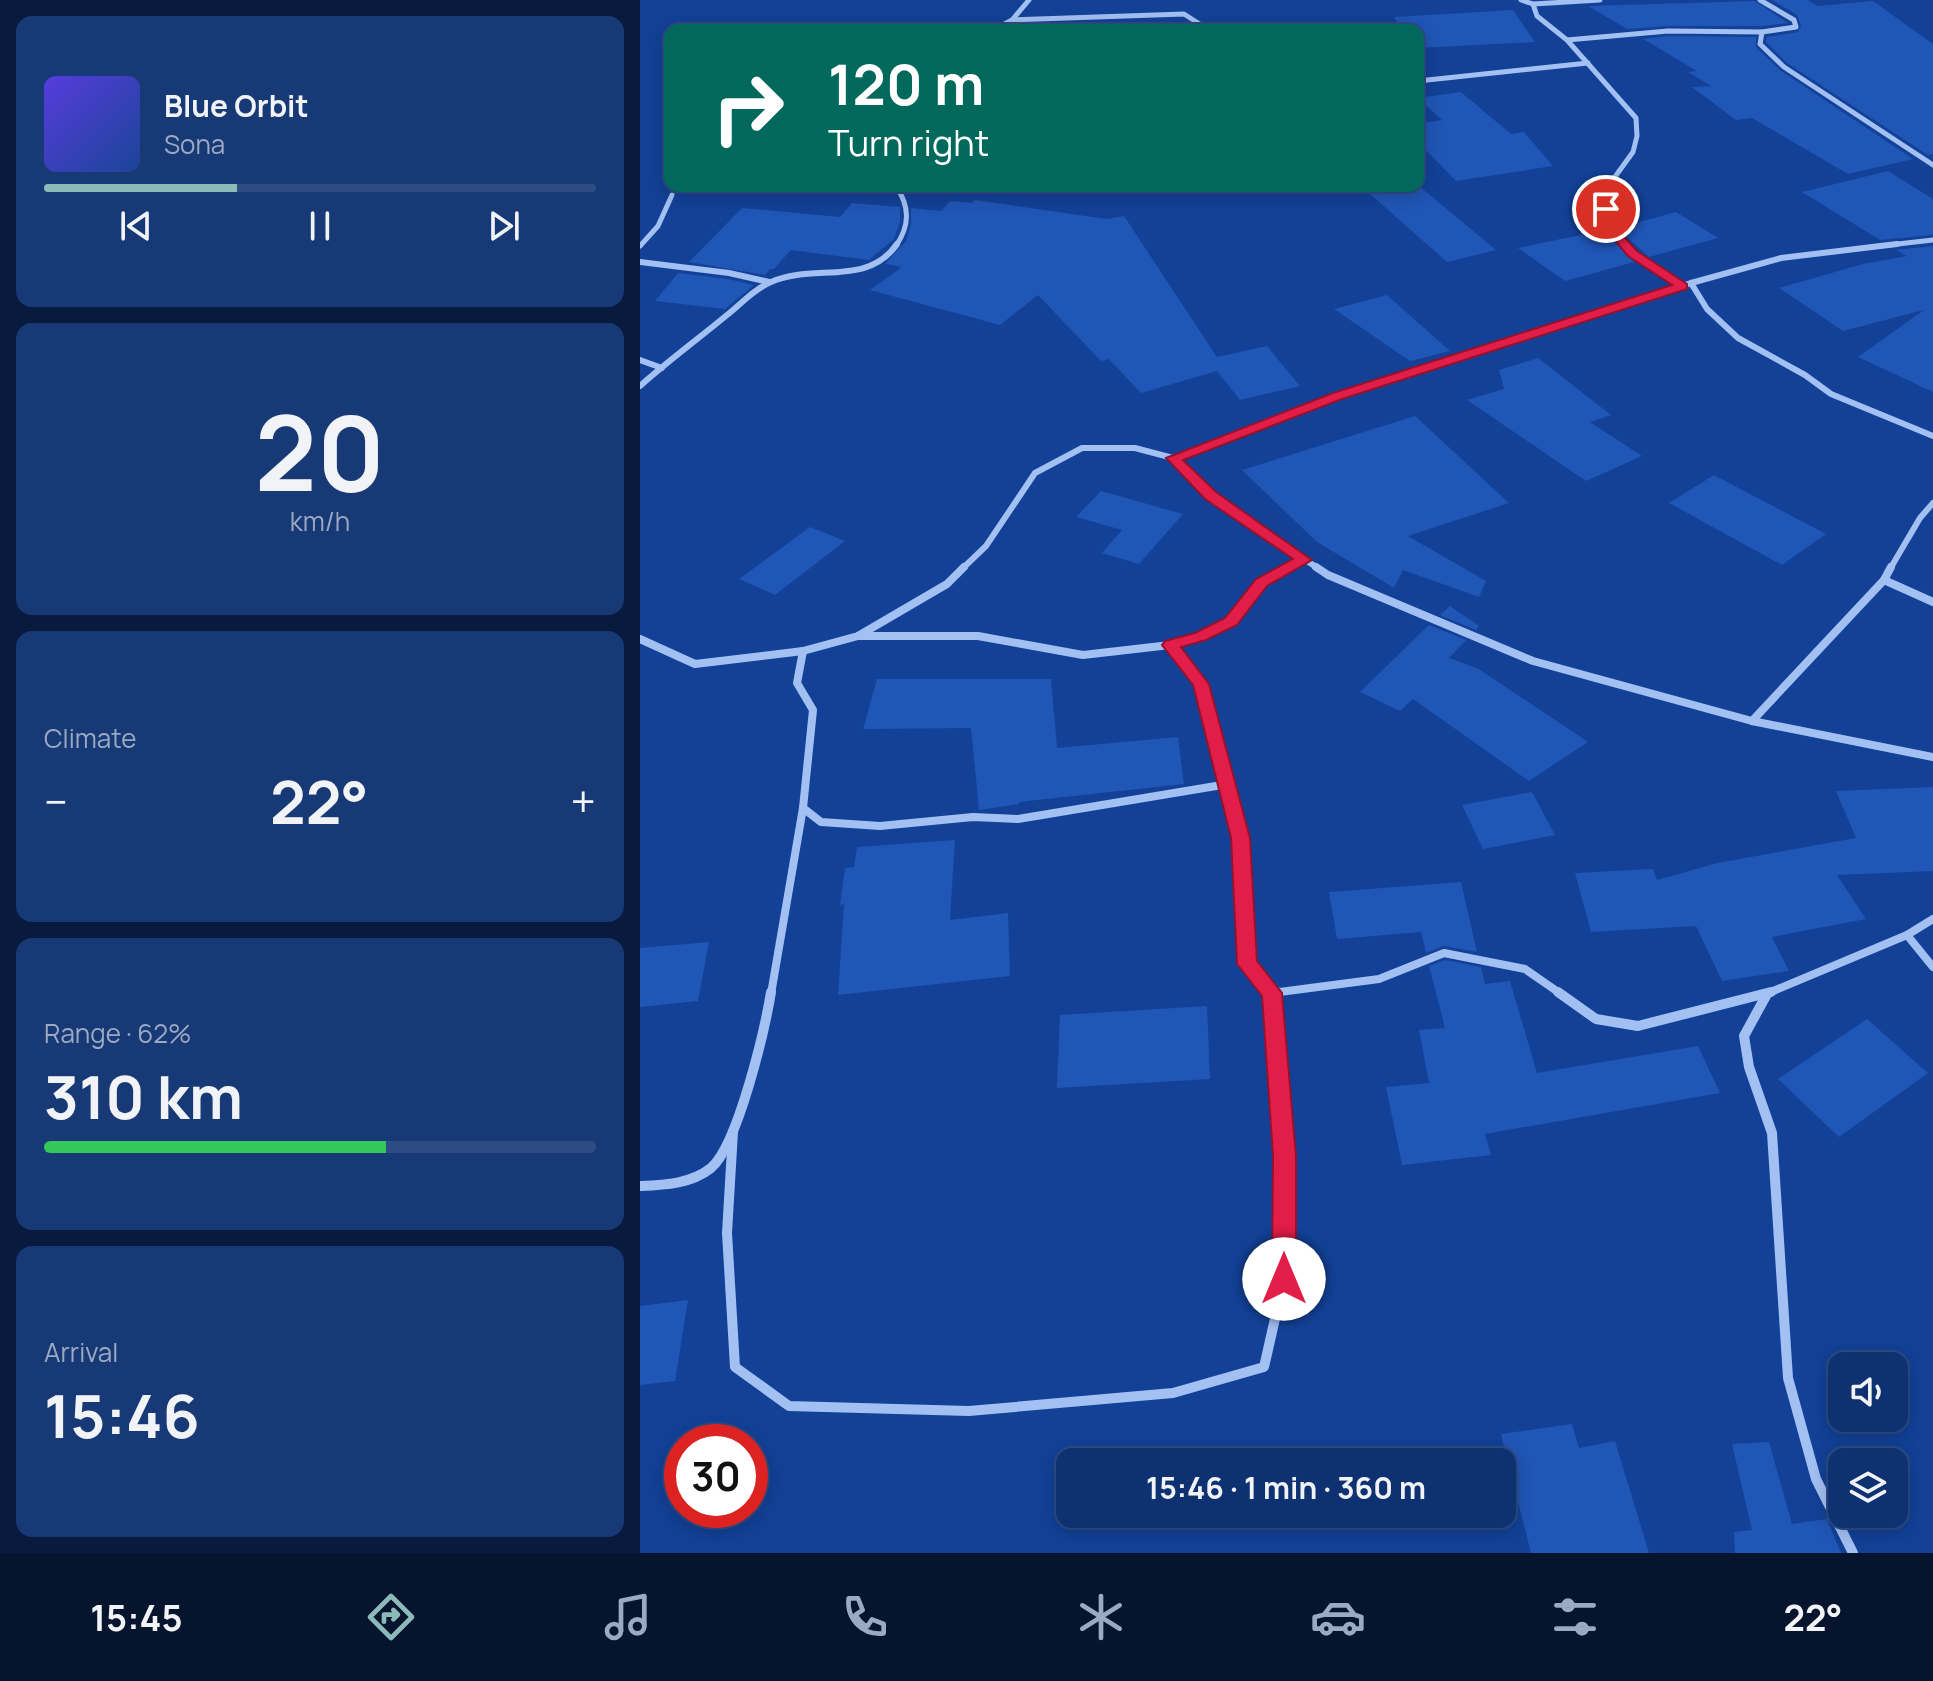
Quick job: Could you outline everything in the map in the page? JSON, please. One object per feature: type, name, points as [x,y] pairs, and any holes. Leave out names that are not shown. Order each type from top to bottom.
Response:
[{"type":"street","points":[[1004,24],[1012,20],[1029,0]]},
{"type":"street","points":[[1521,0],[1533,4],[1600,0]]},
{"type":"street","points":[[1567,40],[1668,31],[1762,32],[1796,27],[1796,23],[1760,0]]},
{"type":"street","points":[[1533,4],[1537,16],[1567,40],[1636,118],[1638,127],[1633,152],[1604,192],[1607,225],[1633,254],[1682,286]]},
{"type":"street","points":[[1012,20],[1184,14],[1200,24]]},
{"type":"street","points":[[1762,32],[1760,44],[1784,67],[1933,165]]},
{"type":"street","points":[[1424,80],[1588,63]]},
{"type":"street","points":[[640,262],[729,273],[769,282],[801,275],[857,271],[894,255],[906,230],[907,202],[900,192]]},
{"type":"street","points":[[640,246],[658,226],[672,195]]},
{"type":"street","points":[[1173,458],[1352,391],[1691,283],[1781,258],[1933,240]]},
{"type":"street","points":[[640,386],[769,282]]},
{"type":"street","points":[[1691,283],[1707,309],[1738,338],[1805,375],[1831,394],[1933,436]]},
{"type":"street","points":[[640,360],[662,368]]},
{"type":"street","points":[[640,639],[695,664],[803,651],[858,636],[947,584],[986,546],[1035,473],[1082,448],[1135,448],[1173,458],[1211,496],[1328,575],[1533,661],[1752,721],[1933,757]]},
{"type":"street","points":[[1752,721],[1884,580],[1920,518],[1933,503]]},
{"type":"street","points":[[858,636],[978,636],[1083,655],[1170,645],[1201,637],[1231,621],[1261,583],[1304,560]]},
{"type":"street","points":[[1884,580],[1933,602]]},
{"type":"street","points":[[803,651],[797,683],[813,710],[803,808],[768,1012],[733,1132],[727,1233],[735,1367],[789,1406],[969,1411],[1173,1393],[1264,1367],[1284,1279],[1285,1156],[1272,993],[1247,964],[1240,838],[1201,684],[1170,645]]},
{"type":"street","points":[[803,808],[821,822],[880,826],[973,817],[1018,819],[1228,784]]},
{"type":"street","points":[[1272,993],[1379,979],[1444,953],[1525,969],[1596,1019],[1638,1026],[1767,994],[1907,935],[1933,919]]},
{"type":"street","points":[[1907,935],[1933,967]]},
{"type":"street","points":[[1767,994],[1744,1036],[1749,1067],[1772,1133],[1788,1378],[1816,1479],[1853,1553]]},
{"type":"street","points":[[640,1186],[674,1185],[712,1167],[733,1132]]},
{"type":"building","points":[[1772,0],[1808,0],[1817,6],[1873,1],[1933,44],[1933,154],[1928,155],[1787,63],[1766,42],[1767,37],[1798,32],[1801,25],[1797,15]]},
{"type":"building","points":[[1755,1],[1788,23],[1627,29],[1588,6]]},
{"type":"building","points":[[1513,10],[1535,42],[1424,48],[1424,24],[1398,24],[1394,17]]},
{"type":"building","points":[[1668,36],[1756,37],[1756,47],[1781,71],[1913,159],[1848,174],[1752,118],[1736,120],[1692,87],[1711,86],[1688,72],[1697,71],[1643,39]]},
{"type":"building","points":[[1461,92],[1511,134],[1524,132],[1553,166],[1456,181],[1424,148],[1424,123],[1442,120],[1424,104],[1424,97]]},
{"type":"building","points":[[1888,171],[1933,199],[1933,235],[1880,240],[1802,192]]},
{"type":"building","points":[[1424,190],[1496,250],[1447,262],[1368,192]]},
{"type":"building","points":[[975,200],[1107,219],[1124,216],[1217,357],[1267,346],[1300,386],[1240,400],[1217,371],[1141,393],[1109,359],[1101,361],[1038,295],[1000,325],[870,290],[902,267],[885,264],[906,241],[911,208],[941,211],[950,201],[972,203]]},
{"type":"building","points":[[852,203],[900,207],[900,222],[894,239],[869,260],[791,250],[765,275],[689,262],[742,208],[840,217]]},
{"type":"building","points":[[1676,212],[1718,238],[1649,257],[1617,228]]},
{"type":"building","points":[[1604,230],[1634,262],[1565,281],[1518,248]]},
{"type":"building","points":[[1933,246],[1933,392],[1858,357],[1924,310],[1843,331],[1779,288],[1863,264],[1907,256],[1896,250]]},
{"type":"building","points":[[678,273],[754,285],[725,309],[655,301]]},
{"type":"building","points":[[1387,295],[1450,351],[1410,361],[1334,309]]},
{"type":"building","points":[[1538,358],[1611,415],[1590,422],[1642,456],[1586,481],[1467,400],[1504,389],[1499,370]]},
{"type":"building","points":[[1415,416],[1509,503],[1408,536],[1486,581],[1479,597],[1403,570],[1394,588],[1317,542],[1242,470]]},
{"type":"building","points":[[1714,475],[1826,534],[1782,565],[1669,503]]},
{"type":"building","points":[[1101,491],[1183,514],[1139,564],[1102,553],[1122,530],[1076,517]]},
{"type":"building","points":[[810,527],[845,541],[775,595],[739,579]]},
{"type":"building","points":[[1450,606],[1479,626],[1476,630],[1440,615]]},
{"type":"building","points":[[1429,625],[1466,640],[1449,658],[1477,668],[1588,742],[1529,781],[1413,699],[1400,711],[1360,692]]},
{"type":"building","points":[[877,679],[1051,679],[1057,748],[1178,737],[1184,784],[1019,802],[979,810],[971,728],[863,729]]},
{"type":"building","points":[[1933,787],[1933,871],[1837,875],[1866,919],[1772,937],[1789,971],[1722,981],[1696,926],[1591,932],[1575,873],[1653,869],[1657,880],[1717,863],[1856,838],[1836,791]]},
{"type":"building","points":[[1532,792],[1555,835],[1483,849],[1462,805]]},
{"type":"building","points":[[955,840],[950,920],[1008,913],[1010,976],[838,995],[844,904],[840,905],[845,868],[854,867],[857,847]]},
{"type":"building","points":[[1461,882],[1477,952],[1444,946],[1426,953],[1421,932],[1337,939],[1329,892]]},
{"type":"building","points":[[709,942],[698,1001],[640,1007],[640,948]]},
{"type":"building","points":[[1445,960],[1481,967],[1485,984],[1510,981],[1537,1073],[1698,1046],[1720,1093],[1485,1134],[1491,1155],[1402,1165],[1386,1087],[1429,1083],[1419,1030],[1445,1028],[1429,966]]},
{"type":"building","points":[[1207,1006],[1210,1079],[1057,1088],[1060,1015]]},
{"type":"building","points":[[1867,1019],[1928,1073],[1839,1137],[1778,1079]]},
{"type":"building","points":[[688,1300],[675,1381],[640,1385],[640,1306]]},
{"type":"building","points":[[1572,1424],[1579,1448],[1615,1441],[1649,1553],[1531,1553],[1516,1494],[1516,1448],[1505,1448],[1501,1434]]},
{"type":"building","points":[[1769,1442],[1792,1524],[1827,1519],[1828,1528],[1831,1528],[1841,1553],[1735,1553],[1734,1532],[1752,1530],[1732,1444]]},
{"type":"route","points":[[1284,1279],[1285,1156],[1272,993],[1247,964],[1240,838],[1201,684],[1170,645],[1201,637],[1231,621],[1261,583],[1304,560],[1211,496],[1173,458],[1309,405],[1682,286],[1633,254],[1607,225],[1606,209]]}]
